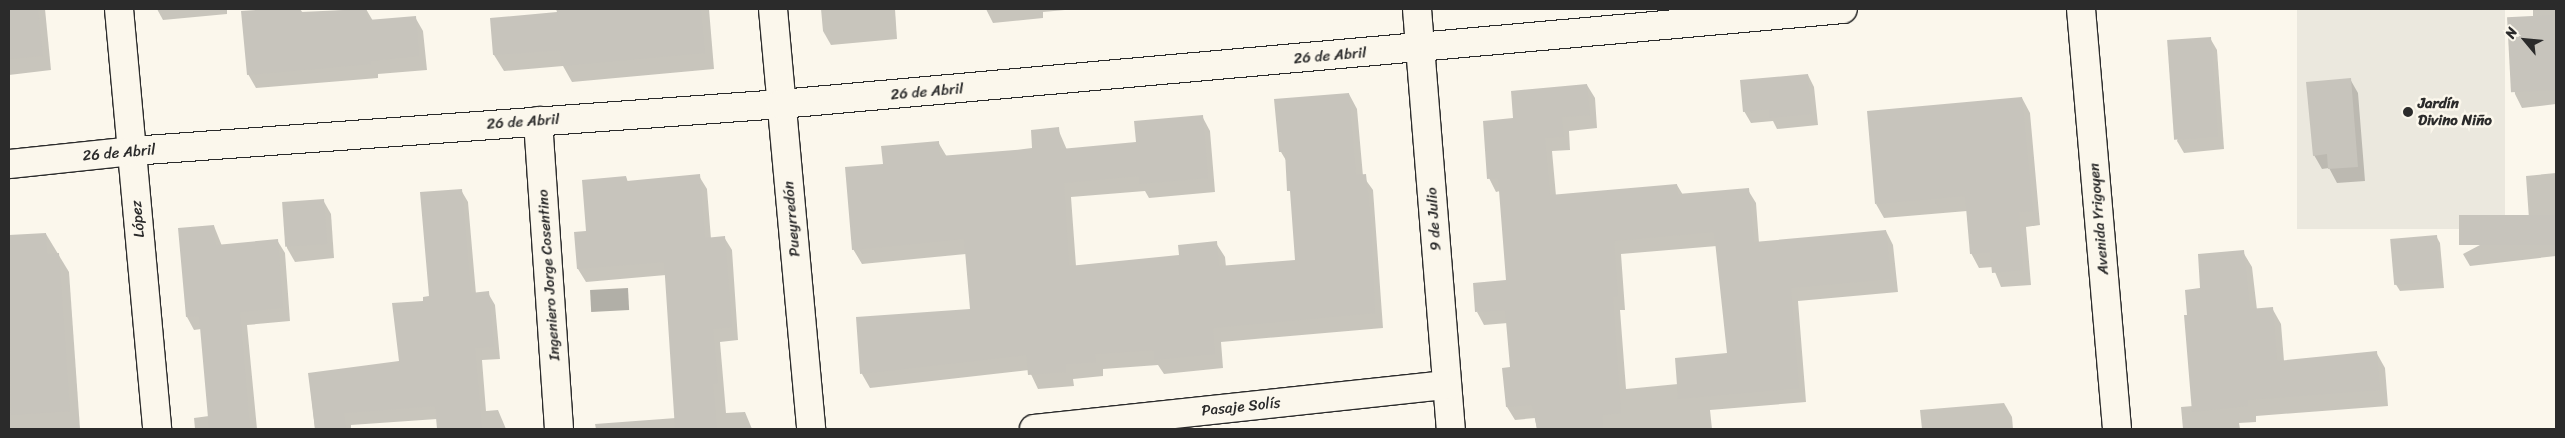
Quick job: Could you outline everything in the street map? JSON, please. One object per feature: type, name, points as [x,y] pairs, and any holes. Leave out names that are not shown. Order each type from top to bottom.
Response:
[{"type":"street","name":"López","points":[[119,9],[157,429]]},
{"type":"street","name":"Pueyrredón","points":[[773,9],[811,429]]},
{"type":"street","name":"9 de Julio","points":[[1417,9],[1451,429]]},
{"type":"street","name":"26 de Abril","points":[[9,164],[132,151],[781,104],[1844,9]]},
{"type":"street","name":"Avenida Yrigoyen","points":[[2081,9],[2117,429]]},
{"type":"street","name":"Ingeniero Jorge Cosentino","points":[[538,121],[559,429]]},
{"type":"street","name":"Pasaje Solís","points":[[1034,429],[1447,385]]},
{"type":"shaded area","name":"Jardín Divino Niño","points":[[2297,9],[2505,9],[2505,229],[2297,229]]},
{"type":"shaded area","points":[[628,288],[629,310],[591,312],[590,290]]},
{"type":"building","points":[[9,9],[38,9],[43,56],[9,59]]},
{"type":"building","points":[[300,9],[301,12],[366,9],[368,20],[416,16],[419,56],[371,61],[371,64],[247,75],[241,11]]},
{"type":"building","points":[[556,9],[701,9],[705,53],[561,66],[560,50],[493,55],[490,18],[557,12]]},
{"type":"building","points":[[2552,15],[2556,90],[2511,92],[2507,17]]},
{"type":"building","points":[[2211,37],[2218,137],[2174,140],[2167,40]]},
{"type":"building","points":[[1808,74],[1812,114],[1769,118],[1769,109],[1743,112],[1740,80]]},
{"type":"building","points":[[2351,78],[2358,167],[2328,169],[2327,154],[2313,156],[2306,82]]},
{"type":"building","points":[[1587,84],[1590,115],[1562,117],[1564,137],[1545,138],[1550,195],[1677,184],[1678,194],[1749,188],[1754,242],[1886,230],[1891,279],[1791,288],[1799,388],[1678,399],[1675,358],[1727,353],[1714,232],[1614,241],[1618,296],[1613,297],[1621,413],[1602,415],[1603,429],[1537,429],[1532,405],[1506,407],[1502,368],[1510,367],[1505,310],[1475,312],[1473,283],[1506,280],[1498,178],[1487,179],[1483,121],[1513,118],[1511,91]]},
{"type":"building","points":[[1349,93],[1356,175],[1366,174],[1371,221],[1375,313],[1213,328],[1215,354],[1154,360],[1154,350],[1095,354],[1096,362],[1066,364],[1066,372],[1028,375],[1026,355],[860,374],[856,317],[970,309],[964,239],[852,250],[845,167],[883,164],[881,146],[939,141],[940,156],[1015,150],[1032,148],[1031,130],[1059,127],[1061,149],[1136,142],[1134,121],[1203,115],[1208,178],[1139,184],[1139,176],[1064,183],[1069,266],[1179,255],[1178,245],[1217,241],[1219,266],[1295,260],[1290,191],[1287,191],[1285,152],[1279,152],[1274,99]]},
{"type":"building","points":[[2022,97],[2033,211],[2019,212],[2023,270],[1992,273],[1990,252],[1970,254],[1965,196],[1875,204],[1867,111]]},
{"type":"building","points":[[700,174],[705,238],[725,236],[732,327],[713,329],[718,383],[713,384],[717,429],[675,429],[664,262],[577,269],[574,232],[586,231],[582,180],[626,176],[627,181]]},
{"type":"building","points":[[462,189],[471,293],[489,291],[494,347],[475,348],[482,429],[437,429],[435,406],[344,413],[346,429],[315,429],[308,373],[399,361],[392,303],[423,301],[423,297],[429,296],[420,192]]},
{"type":"building","points":[[324,199],[327,244],[285,247],[282,202]]},
{"type":"building","points":[[2459,215],[2556,215],[2556,245],[2459,245]]},
{"type":"building","points":[[214,225],[216,245],[278,239],[283,308],[240,312],[250,429],[209,429],[199,316],[186,317],[178,228]]},
{"type":"building","points":[[46,233],[47,254],[59,253],[70,411],[11,415],[9,235]]},
{"type":"building","points":[[2437,235],[2441,281],[2394,285],[2390,239]]},
{"type":"building","points":[[2244,250],[2250,309],[2273,307],[2277,361],[2377,351],[2380,390],[2248,400],[2248,406],[2192,412],[2184,315],[2187,315],[2185,290],[2200,288],[2198,254]]},
{"type":"place","name":"Jardín Divino Niño","points":[[2408,112]]}]
